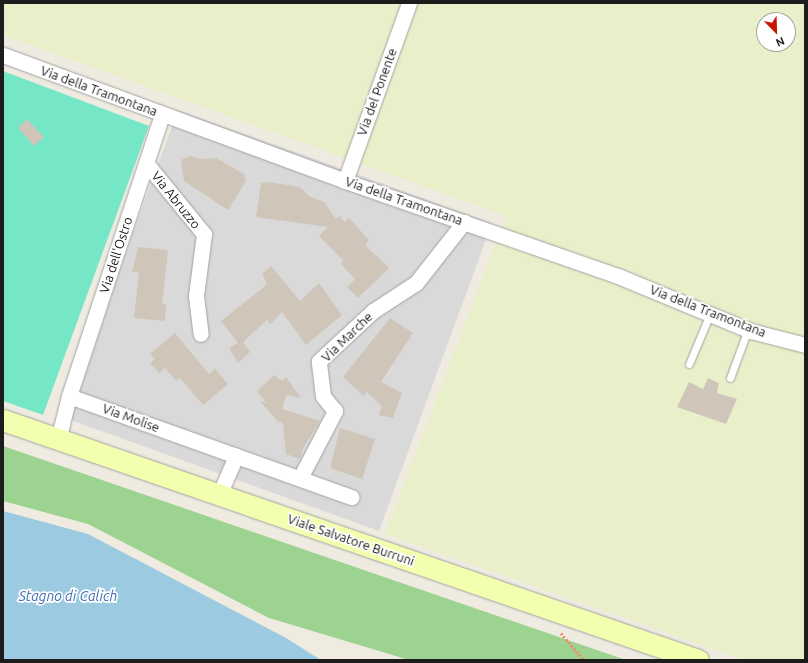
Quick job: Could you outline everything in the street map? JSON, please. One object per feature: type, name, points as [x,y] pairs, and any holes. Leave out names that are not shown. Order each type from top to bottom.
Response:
[{"type":"main road","name":"Viale Salvatore Burruni","points":[[3,420],[698,660]]},
{"type":"street","name":"Via del Ponente","points":[[345,181],[409,3]]},
{"type":"street","name":"Via della Tramontana","points":[[3,56],[345,181],[618,276],[748,329],[804,341]]},
{"type":"street","name":"Via dell'Ostro","points":[[69,396],[162,114]]},
{"type":"street","name":"Via Abruzzo","points":[[146,163],[204,234],[196,296],[201,334]]},
{"type":"street","name":"Via Marche","points":[[300,478],[334,411],[323,396],[319,361],[373,311],[416,283],[464,222]]},
{"type":"street","points":[[58,440],[69,396]]},
{"type":"street","name":"Via Molise","points":[[69,396],[352,497]]},
{"type":"street","points":[[219,495],[236,456]]},
{"type":"lane","points":[[689,364],[710,314]]},
{"type":"lane","points":[[730,378],[748,329]]},
{"type":"path","points":[[561,633],[584,660]]},
{"type":"shaded area","points":[[178,110],[492,223],[379,531],[65,418]]},
{"type":"green space","points":[[3,3],[805,3],[805,660],[745,660],[385,534],[506,216],[3,35]]},
{"type":"green space","points":[[3,71],[149,126],[43,415],[3,401]]},
{"type":"green space","points":[[3,446],[626,660],[409,660],[269,618],[88,524],[3,501]]},
{"type":"water","name":"Stagno di Calich","points":[[3,511],[88,534],[286,638],[321,660],[3,660]]},
{"type":"building","points":[[27,119],[44,137],[34,146],[18,128]]},
{"type":"building","points":[[190,156],[201,159],[216,158],[244,174],[246,181],[228,210],[184,181],[181,160]]},
{"type":"building","points":[[268,182],[300,187],[309,196],[324,202],[336,219],[339,216],[345,222],[349,218],[369,240],[365,245],[389,268],[358,298],[347,287],[355,279],[341,264],[343,260],[319,236],[328,227],[256,217],[261,183]]},
{"type":"building","points":[[138,247],[168,250],[162,305],[166,304],[165,321],[134,318],[139,272],[132,272]]},
{"type":"building","points":[[271,266],[300,301],[319,283],[342,315],[306,345],[282,312],[270,324],[267,320],[243,342],[250,352],[238,363],[229,348],[238,343],[221,321],[264,287],[267,283],[262,274]]},
{"type":"building","points":[[390,318],[413,333],[381,382],[402,393],[393,418],[379,415],[382,406],[367,392],[364,396],[343,377]]},
{"type":"building","points":[[175,333],[209,374],[215,369],[228,384],[203,405],[180,378],[176,381],[165,368],[159,373],[150,363],[155,359],[150,354]]},
{"type":"building","points":[[274,375],[282,381],[286,377],[301,398],[286,395],[282,409],[320,421],[303,448],[300,459],[286,454],[283,424],[279,421],[279,423],[260,401],[266,403],[257,391]]},
{"type":"building","points":[[708,378],[719,383],[717,393],[737,399],[726,424],[677,407],[689,382],[703,389]]},
{"type":"building","points":[[340,428],[375,439],[362,479],[330,468]]}]
